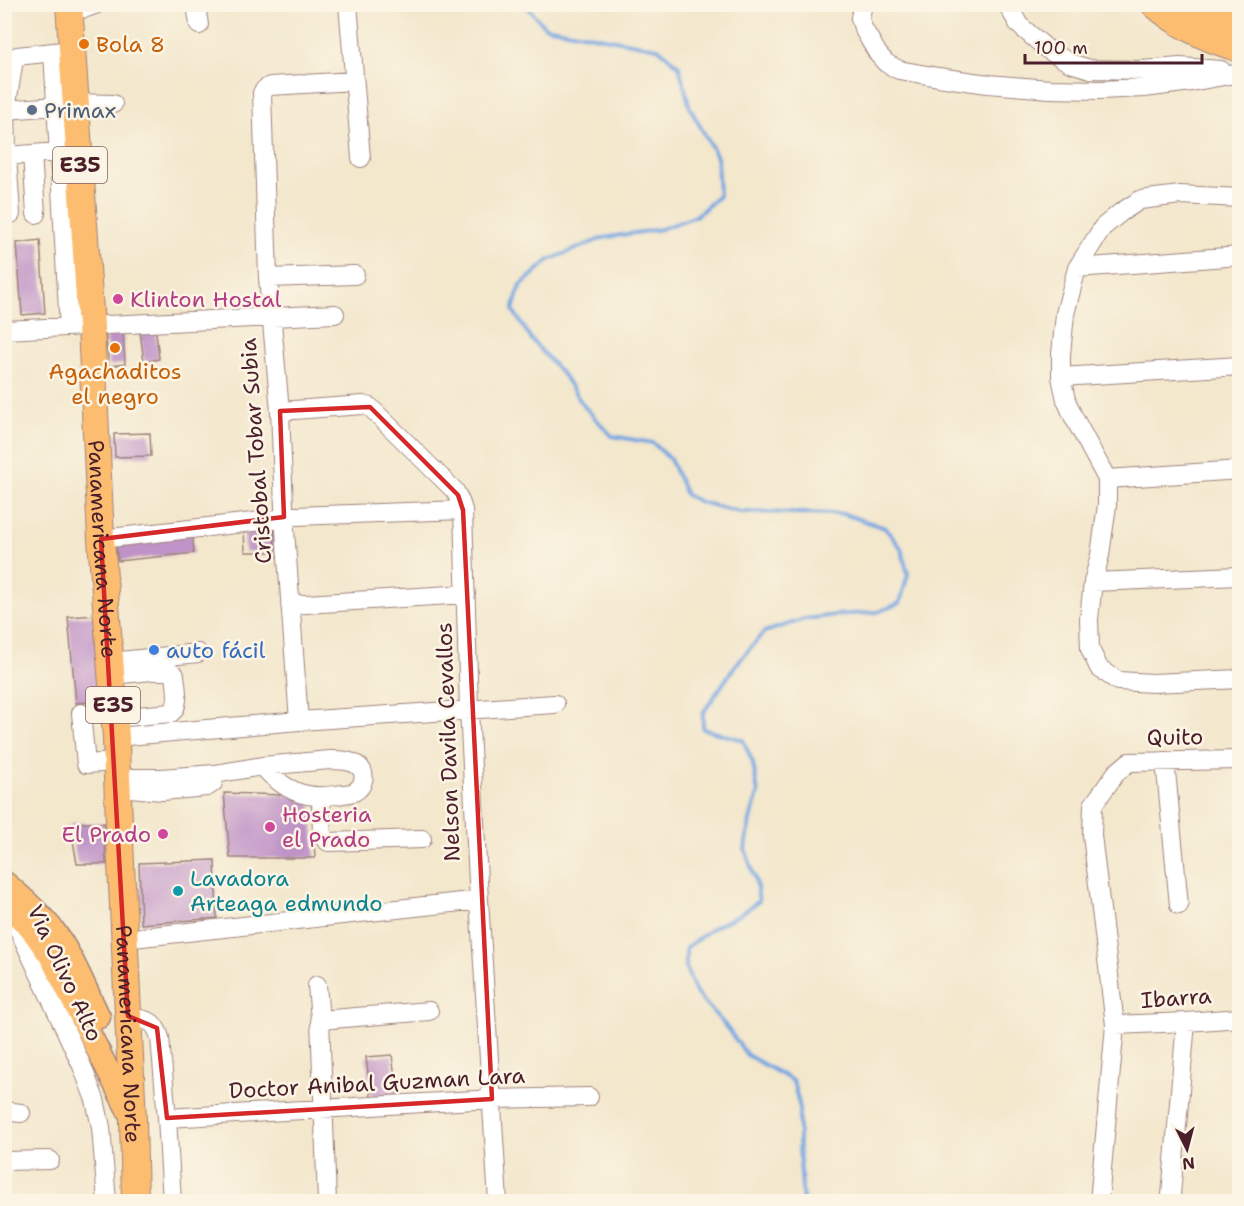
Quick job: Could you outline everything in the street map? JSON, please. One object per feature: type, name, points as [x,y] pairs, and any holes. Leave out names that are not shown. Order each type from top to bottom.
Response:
[{"type":"highway","points":[[1154,4],[1164,14],[1198,33],[1239,65]]},
{"type":"highway","points":[[1195,4],[1239,27]]},
{"type":"highway","name":"Panamericana Norte","points":[[69,7],[62,51],[80,327],[101,539],[115,727],[135,1202]]},
{"type":"main road","points":[[9,896],[54,931],[70,956],[131,1083]]},
{"type":"main road","points":[[9,896],[51,957],[133,1120]]},
{"type":"street","points":[[69,7],[86,8],[97,4]]},
{"type":"street","points":[[196,4],[199,25]]},
{"type":"street","points":[[348,4],[361,158]]},
{"type":"street","points":[[863,4],[860,18],[878,54],[886,63],[899,70],[918,74],[988,84],[1099,90],[1144,88],[1191,82],[1239,65]]},
{"type":"street","points":[[1007,4],[1019,25],[1047,49],[1070,63],[1090,69],[1142,70],[1239,65]]},
{"type":"street","points":[[62,51],[17,56],[14,59],[6,110],[8,214],[63,212]]},
{"type":"street","name":"Cristobal Tobar Subia","points":[[299,721],[284,517],[280,411],[268,278],[262,93],[270,86],[354,81]]},
{"type":"street","points":[[6,110],[66,104],[113,104]]},
{"type":"street","points":[[7,156],[69,152],[63,212],[80,327]]},
{"type":"street","points":[[32,154],[36,214]]},
{"type":"street","points":[[1239,198],[1180,195],[1140,200],[1103,227],[1077,268],[1065,314],[1060,377],[1072,416],[1107,479],[1107,505],[1100,555],[1093,582],[1089,619],[1090,649],[1099,668],[1118,681],[1153,683],[1239,679]]},
{"type":"street","points":[[1077,268],[1239,256]]},
{"type":"street","points":[[268,278],[355,275]]},
{"type":"street","points":[[4,330],[335,314]]},
{"type":"street","points":[[1060,377],[1239,366]]},
{"type":"street","name":"Nelson Davila Cevallos","points":[[280,411],[363,405],[370,407],[455,491],[463,510],[469,709],[498,1202]]},
{"type":"street","points":[[1107,479],[1239,470]]},
{"type":"street","points":[[101,539],[284,517],[463,510]]},
{"type":"street","points":[[1093,582],[1239,576]]},
{"type":"street","points":[[290,605],[466,594]]},
{"type":"street","points":[[111,668],[198,653]]},
{"type":"street","points":[[111,668],[170,671],[176,675],[177,704],[175,710],[115,727]]},
{"type":"street","points":[[115,727],[299,721],[555,704]]},
{"type":"street","points":[[81,713],[86,764],[162,791],[207,787],[213,783],[215,774],[261,765],[340,760],[357,765],[364,779],[362,785],[354,792],[321,797],[288,789],[261,765]]},
{"type":"street","name":"Quito","points":[[1115,1025],[1092,836],[1093,805],[1116,773],[1129,762],[1239,760]]},
{"type":"street","points":[[1165,761],[1179,905]]},
{"type":"street","points":[[321,797],[322,836],[328,842],[422,839]]},
{"type":"street","name":"Via Olivo Alto","points":[[9,896],[20,935],[82,1066],[95,1100],[101,1127],[107,1202]]},
{"type":"street","points":[[124,939],[479,900]]},
{"type":"street","points":[[317,985],[321,1020],[327,1202]]},
{"type":"street","points":[[321,1020],[429,1011]]},
{"type":"street","points":[[128,1016],[151,1022],[157,1028],[160,1038],[172,1202]]},
{"type":"street","name":"Ibarra","points":[[1115,1025],[1239,1018]]},
{"type":"street","points":[[1171,1195],[1186,1022]]},
{"type":"street","points":[[1099,1202],[1115,1025]]},
{"type":"street","name":"Doctor Anibal Guzman Lara","points":[[167,1118],[492,1099],[589,1097]]},
{"type":"street","points":[[4,1161],[50,1160]]},
{"type":"highlighted area","points":[[370,407],[458,495],[463,510],[492,1099],[167,1118],[157,1028],[128,1016],[101,539],[284,517],[280,411]]},
{"type":"building","points":[[40,240],[45,313],[22,315],[17,243]]},
{"type":"building","name":"Agachaditos el negro","points":[[105,330],[123,332],[125,364],[109,366]]},
{"type":"building","points":[[140,331],[156,332],[159,359],[144,362]]},
{"type":"building","points":[[150,433],[151,456],[115,457],[114,434]]},
{"type":"building","points":[[274,527],[275,552],[245,552],[244,530]]},
{"type":"building","points":[[192,531],[194,553],[118,561],[115,538]]},
{"type":"building","points":[[97,615],[105,701],[76,703],[68,617]]},
{"type":"building","name":"Hosteria el Prado","points":[[224,793],[311,796],[315,858],[230,858]]},
{"type":"building","points":[[70,823],[104,823],[106,864],[77,864]]},
{"type":"building","name":"Lavadora Arteaga edmundo","points":[[215,860],[217,918],[141,924],[139,863]]},
{"type":"building","points":[[392,1055],[398,1098],[371,1097],[366,1057]]},
{"type":"waterway","points":[[530,4],[529,9],[545,27],[658,48],[679,66],[690,108],[717,157],[719,196],[696,216],[661,229],[603,238],[549,260],[520,286],[513,310],[531,339],[564,376],[583,405],[612,436],[653,443],[670,459],[686,495],[700,502],[740,512],[844,514],[885,528],[901,548],[908,574],[900,603],[878,612],[805,619],[764,632],[735,666],[703,713],[703,729],[743,740],[753,763],[758,794],[750,820],[745,849],[756,881],[759,901],[739,915],[714,927],[686,948],[686,968],[696,993],[724,1024],[747,1055],[793,1081],[799,1104],[803,1202]]},
{"type":"place","name":"Bola 8","points":[[84,44]]},
{"type":"place","name":"Primax","points":[[32,110]]},
{"type":"place","name":"Klinton Hostal","points":[[118,299]]},
{"type":"place","name":"Agachaditos el negro","points":[[115,348]]},
{"type":"place","name":"auto fácil","points":[[154,650]]},
{"type":"place","name":"Hosteria el Prado","points":[[270,827]]},
{"type":"place","name":"El Prado","points":[[163,834]]},
{"type":"place","name":"Lavadora Arteaga edmundo","points":[[178,891]]}]
